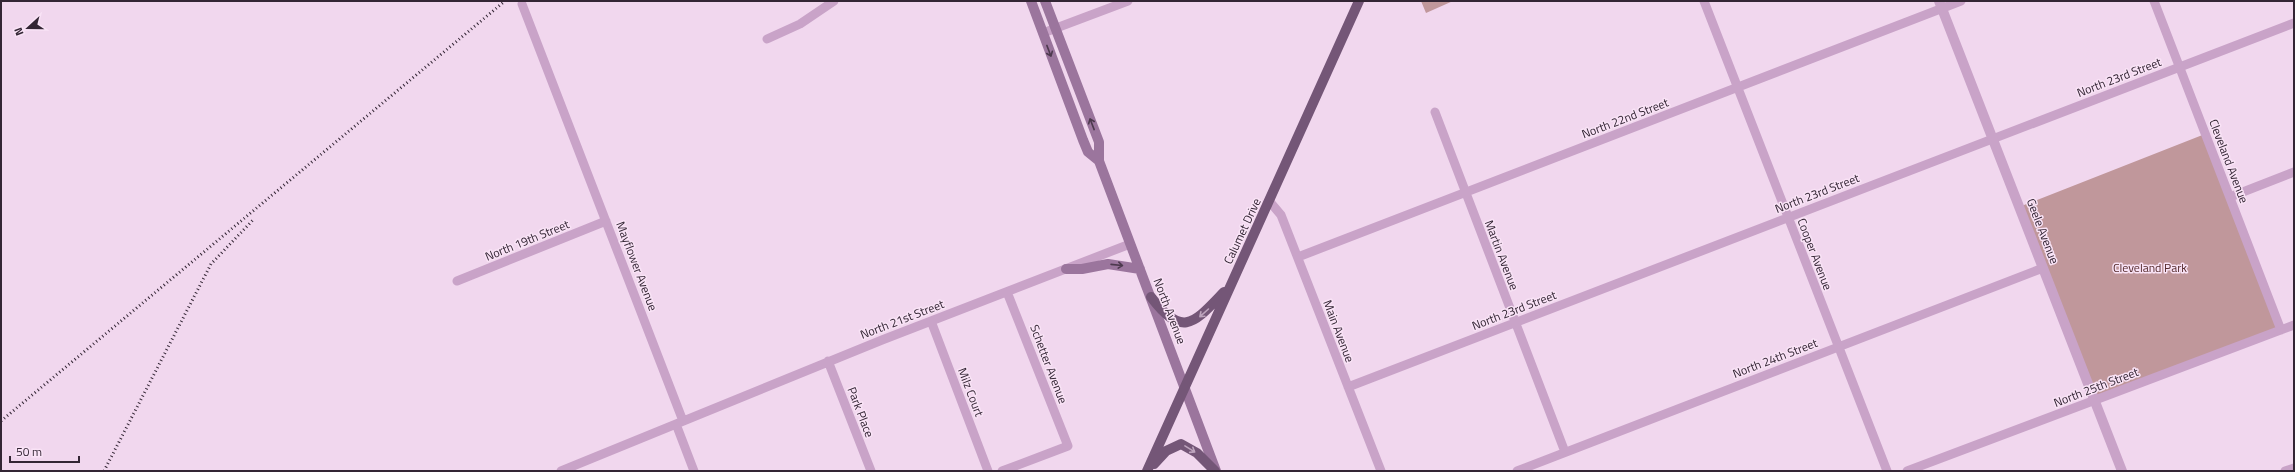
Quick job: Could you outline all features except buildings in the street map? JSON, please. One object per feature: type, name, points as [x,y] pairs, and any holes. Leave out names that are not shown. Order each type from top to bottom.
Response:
[{"type":"main road","name":"North Avenue","points":[[1031,1],[1084,144],[1090,154],[1099,161]]},
{"type":"main road","name":"North Avenue","points":[[1045,1],[1099,142],[1099,161],[1185,385],[1216,471]]},
{"type":"main road","name":"Calumet Drive","points":[[1148,471],[1185,385],[1270,202],[1359,1]]},
{"type":"main road","points":[[1066,269],[1082,269],[1112,264],[1140,269]]},
{"type":"main road","points":[[1151,297],[1172,319],[1179,322],[1191,322],[1208,310],[1231,285]]},
{"type":"main road","points":[[1148,471],[1166,451],[1181,444],[1197,454],[1216,471]]},
{"type":"street","points":[[767,39],[800,24],[834,1]]},
{"type":"street","points":[[1043,33],[1128,1]]},
{"type":"street","name":"Cooper Avenue","points":[[1704,1],[1887,471]]},
{"type":"street","name":"North 22nd Street","points":[[1298,257],[1737,87],[1941,5],[1961,1]]},
{"type":"street","name":"Cleveland Avenue","points":[[2154,1],[2281,330]]},
{"type":"street","name":"Mayflower Avenue","points":[[522,4],[606,221],[680,422],[694,471]]},
{"type":"street","name":"Geele Avenue","points":[[1941,5],[2122,471]]},
{"type":"street","name":"North 23rd Street","points":[[1348,387],[2294,23]]},
{"type":"street","name":"Martin Avenue","points":[[1435,112],[1565,452]]},
{"type":"street","points":[[2230,197],[2294,172]]},
{"type":"street","name":"Main Avenue","points":[[1270,202],[1281,214],[1381,471]]},
{"type":"street","name":"North 19th Street","points":[[457,281],[606,221]]},
{"type":"street","name":"North 21st Street","points":[[562,471],[931,320],[1130,244]]},
{"type":"street","name":"North 24th Street","points":[[1517,471],[2043,268]]},
{"type":"street","name":"Schetter Avenue","points":[[1002,471],[1068,446],[1007,292]]},
{"type":"street","name":"Milz Court","points":[[931,320],[988,471]]},
{"type":"street","name":"North 25th Street","points":[[1907,471],[2294,325]]},
{"type":"street","name":"Park Place","points":[[828,362],[870,471]]},
{"type":"street","points":[[2285,471],[2294,468]]},
{"type":"green space","points":[[1421,1],[1453,1],[1426,13]]},
{"type":"green space","name":"Cleveland Park","points":[[2205,134],[2281,330],[2094,400],[2019,207]]},
{"type":"railway","points":[[1,421],[505,1]]},
{"type":"railway","points":[[104,471],[211,264],[253,220]]}]
